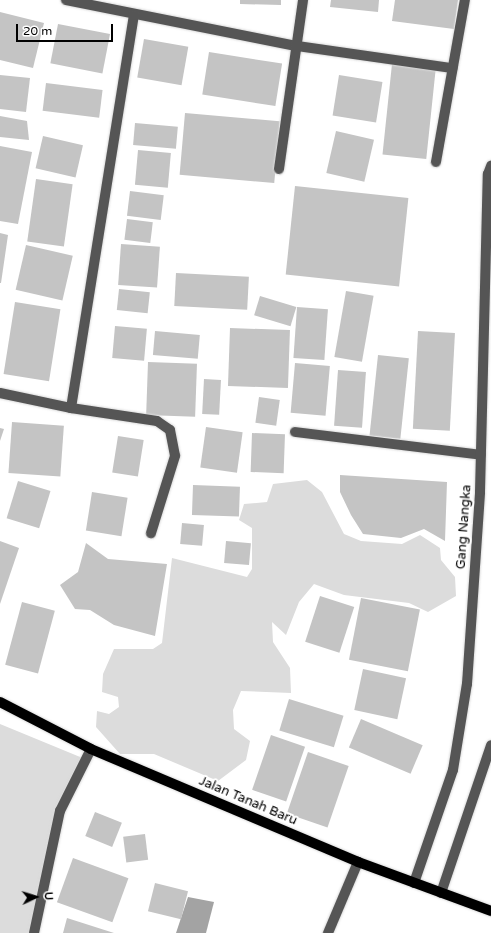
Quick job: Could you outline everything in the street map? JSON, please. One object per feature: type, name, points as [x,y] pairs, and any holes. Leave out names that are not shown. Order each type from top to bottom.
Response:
[{"type":"main road","name":"Jalan Tanah Baru","points":[[0,702],[91,749],[358,862],[491,912]]},
{"type":"street","points":[[66,0],[134,15],[297,46],[452,68]]},
{"type":"street","points":[[279,169],[303,0]]},
{"type":"street","points":[[436,162],[465,0]]},
{"type":"street","points":[[71,408],[134,15]]},
{"type":"street","name":"Gang Nangka","points":[[414,883],[453,770],[467,684],[481,455],[488,174],[491,166]]},
{"type":"street","points":[[0,393],[71,408],[157,422],[170,430],[175,456],[151,533]]},
{"type":"street","points":[[295,432],[481,455]]},
{"type":"street","points":[[441,893],[491,745]]},
{"type":"street","points":[[34,933],[60,811],[91,749]]},
{"type":"street","points":[[328,932],[358,862]]},
{"type":"shaded area","points":[[307,480],[322,492],[344,534],[361,541],[402,544],[420,535],[440,548],[441,560],[455,577],[456,596],[428,612],[409,603],[344,595],[314,584],[299,602],[286,635],[272,622],[273,642],[290,668],[291,693],[241,691],[233,710],[234,729],[250,741],[246,760],[218,781],[154,754],[120,754],[96,727],[97,711],[109,714],[119,707],[118,697],[102,692],[103,674],[114,649],[153,649],[162,643],[172,558],[247,577],[252,569],[252,528],[239,520],[244,504],[267,502],[273,484]]},
{"type":"shaded area","points":[[0,724],[85,759],[60,811],[34,933],[0,933]]},
{"type":"shaded area","points":[[188,897],[214,902],[206,933],[176,933]]},
{"type":"building","points":[[240,0],[281,0],[281,5],[240,4]]},
{"type":"building","points":[[331,0],[379,0],[378,12],[330,7]]},
{"type":"building","points":[[395,0],[458,0],[454,29],[392,21]]},
{"type":"building","points":[[0,12],[44,23],[33,68],[0,60]]},
{"type":"building","points":[[58,24],[110,34],[102,73],[50,63]]},
{"type":"building","points":[[144,39],[188,47],[182,85],[137,77]]},
{"type":"building","points":[[209,52],[282,64],[275,106],[202,94]]},
{"type":"building","points":[[392,64],[436,69],[426,159],[382,155]]},
{"type":"building","points":[[0,75],[30,78],[26,112],[0,109]]},
{"type":"building","points":[[339,75],[382,82],[376,122],[333,115]]},
{"type":"building","points":[[46,83],[103,90],[99,118],[43,111]]},
{"type":"building","points":[[185,113],[280,121],[274,183],[180,175]]},
{"type":"building","points":[[0,116],[27,121],[29,140],[0,137]]},
{"type":"building","points":[[135,123],[178,127],[176,149],[133,145]]},
{"type":"building","points":[[336,131],[374,140],[364,182],[326,173]]},
{"type":"building","points":[[43,136],[83,145],[76,177],[36,168]]},
{"type":"building","points":[[0,146],[32,152],[18,224],[0,221]]},
{"type":"building","points":[[138,150],[171,153],[168,188],[135,185]]},
{"type":"building","points":[[36,179],[73,184],[64,247],[27,241]]},
{"type":"building","points":[[295,186],[408,198],[399,286],[286,275]]},
{"type":"building","points":[[130,191],[164,195],[161,220],[127,216]]},
{"type":"building","points":[[127,219],[153,222],[150,243],[124,240]]},
{"type":"building","points":[[0,233],[8,235],[1,283],[0,283]]},
{"type":"building","points":[[121,244],[160,247],[157,288],[118,285]]},
{"type":"building","points":[[26,245],[73,256],[62,301],[16,290]]},
{"type":"building","points":[[176,273],[249,277],[247,310],[174,306]]},
{"type":"building","points":[[119,289],[150,292],[148,313],[117,310]]},
{"type":"building","points":[[346,291],[374,296],[362,362],[334,357]]},
{"type":"building","points":[[260,296],[296,307],[290,326],[254,315]]},
{"type":"building","points":[[15,302],[60,309],[49,381],[4,374]]},
{"type":"building","points":[[297,307],[328,309],[324,360],[293,358]]},
{"type":"building","points":[[115,326],[147,329],[144,361],[112,358]]},
{"type":"building","points":[[230,328],[290,330],[288,388],[228,386]]},
{"type":"building","points":[[155,331],[200,335],[198,359],[153,355]]},
{"type":"building","points":[[418,331],[455,333],[450,431],[413,429]]},
{"type":"building","points":[[378,355],[409,358],[400,439],[370,436]]},
{"type":"building","points":[[148,362],[197,364],[195,417],[146,415]]},
{"type":"building","points":[[295,363],[330,366],[326,416],[291,413]]},
{"type":"building","points":[[338,370],[366,372],[362,428],[334,426]]},
{"type":"building","points":[[204,379],[221,380],[219,415],[202,414]]},
{"type":"building","points":[[259,397],[280,400],[276,426],[255,423]]},
{"type":"building","points":[[12,422],[64,426],[60,477],[8,473]]},
{"type":"building","points":[[206,427],[243,432],[237,473],[200,468]]},
{"type":"building","points":[[0,428],[4,429],[0,441]]},
{"type":"building","points":[[252,433],[285,434],[284,473],[251,472]]},
{"type":"building","points":[[118,436],[144,440],[138,477],[112,473]]},
{"type":"building","points":[[340,475],[447,482],[445,541],[424,529],[401,538],[363,534],[351,515],[340,492]]},
{"type":"building","points":[[18,481],[51,491],[39,528],[7,518]]},
{"type":"building","points":[[193,485],[240,487],[239,517],[192,515]]},
{"type":"building","points":[[92,492],[128,498],[121,536],[86,531]]},
{"type":"building","points":[[182,523],[204,525],[202,546],[180,544]]},
{"type":"building","points":[[0,541],[19,548],[0,604]]},
{"type":"building","points":[[226,541],[251,543],[249,565],[224,563]]},
{"type":"building","points":[[86,543],[108,559],[167,564],[155,636],[114,625],[90,610],[75,609],[60,585],[78,572]]},
{"type":"building","points":[[320,596],[354,607],[339,653],[305,642]]},
{"type":"building","points":[[361,598],[420,609],[408,671],[349,660]]},
{"type":"building","points":[[22,602],[55,611],[38,674],[5,665]]},
{"type":"building","points":[[363,669],[406,678],[397,719],[354,710]]},
{"type":"building","points":[[289,699],[344,716],[334,747],[279,731]]},
{"type":"building","points":[[361,719],[423,745],[411,774],[349,748]]},
{"type":"building","points":[[271,735],[305,747],[286,802],[252,790]]},
{"type":"building","points":[[308,752],[349,766],[327,827],[287,813]]},
{"type":"building","points":[[95,812],[122,823],[112,847],[85,836]]},
{"type":"building","points":[[145,834],[148,860],[126,862],[123,837]]},
{"type":"building","points":[[73,858],[128,878],[112,922],[57,902]]},
{"type":"building","points":[[155,883],[188,891],[181,919],[148,911]]},
{"type":"building","points":[[67,918],[114,933],[63,933]]}]
